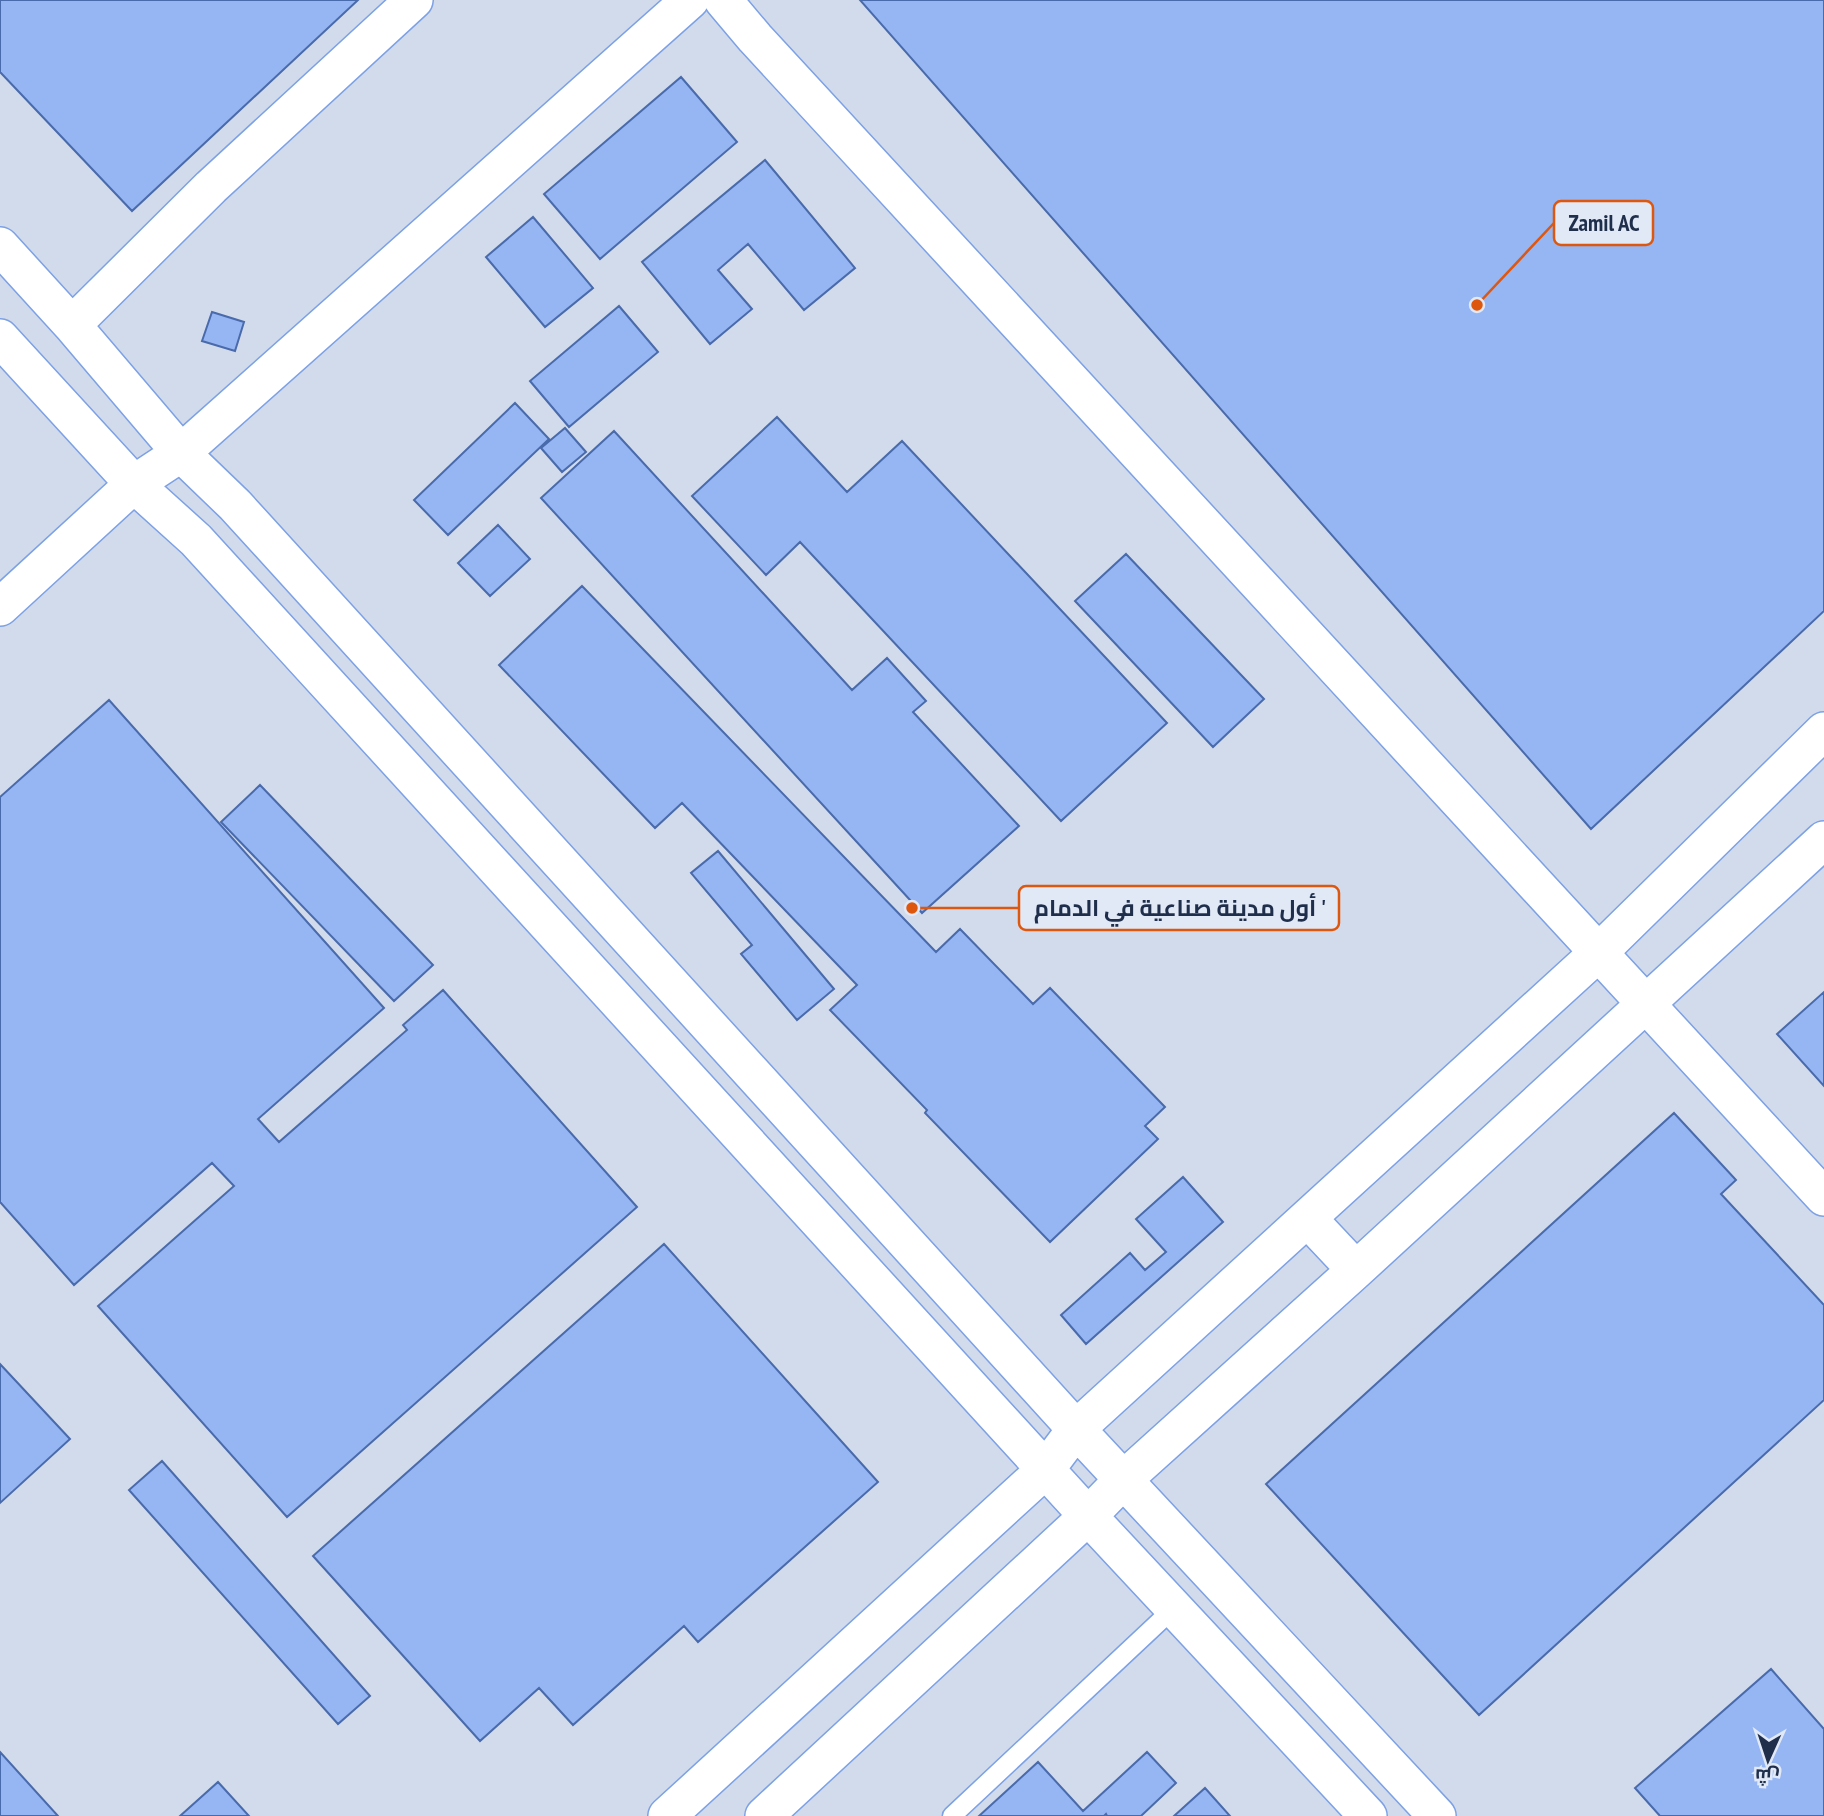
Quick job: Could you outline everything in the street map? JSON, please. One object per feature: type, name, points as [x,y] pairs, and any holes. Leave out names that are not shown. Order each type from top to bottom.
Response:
[{"type":"street","points":[[72,325],[211,187],[414,0]]},
{"type":"street","points":[[0,607],[134,484],[181,453],[690,0]]},
{"type":"street","points":[[723,0],[792,79],[1824,1197]]},
{"type":"street","points":[[0,246],[72,325],[181,453],[235,505],[1076,1429],[1437,1816]]},
{"type":"street","points":[[0,338],[134,484],[196,540],[1088,1516],[1368,1816]]},
{"type":"street","points":[[667,1816],[1046,1469],[1076,1429],[1598,953],[1824,731]]},
{"type":"street","points":[[764,1816],[1088,1516],[1123,1480],[1824,841]]},
{"type":"street","points":[[1308,1219],[1356,1270]]},
{"type":"lane","points":[[952,1816],[1174,1608]]},
{"type":"shaded area","points":[[0,0],[1824,0],[1824,1816],[0,1816]]},
{"type":"building","points":[[0,0],[358,0],[132,211],[0,72]]},
{"type":"building","points":[[860,0],[1824,0],[1824,611],[1591,829]]},
{"type":"building","points":[[681,77],[737,142],[600,259],[544,194]]},
{"type":"building","points":[[765,160],[855,268],[804,310],[748,244],[718,270],[752,309],[710,344],[642,262]]},
{"type":"building","points":[[533,217],[593,288],[545,327],[486,257]]},
{"type":"building","points":[[619,306],[658,352],[569,427],[530,381]]},
{"type":"building","points":[[212,312],[244,322],[235,351],[202,341]]},
{"type":"building","points":[[515,403],[549,439],[448,535],[414,500]]},
{"type":"building","points":[[777,417],[847,492],[902,441],[1167,723],[1061,821],[800,542],[766,575],[692,496]]},
{"type":"building","points":[[565,428],[586,452],[562,472],[541,448]]},
{"type":"building","points":[[614,431],[852,690],[887,658],[926,701],[913,712],[1019,826],[922,913],[541,498]]},
{"type":"building","points":[[498,525],[530,559],[490,596],[458,563]]},
{"type":"building","points":[[1126,554],[1264,699],[1213,747],[1075,601]]},
{"type":"building","points":[[582,586],[936,952],[960,929],[1033,1004],[1050,988],[1165,1107],[1145,1126],[1158,1139],[1050,1242],[830,1010],[857,985],[682,803],[655,828],[499,665]]},
{"type":"building","points":[[109,700],[384,1008],[258,1119],[279,1142],[407,1030],[403,1025],[443,990],[637,1207],[287,1517],[98,1306],[234,1186],[212,1163],[74,1285],[0,1202],[0,797]]},
{"type":"building","points":[[260,785],[433,965],[394,1001],[221,822]]},
{"type":"building","points":[[718,851],[834,989],[797,1020],[741,954],[752,945],[691,873]]},
{"type":"building","points":[[1824,992],[1824,1086],[1777,1034]]},
{"type":"building","points":[[1674,1113],[1736,1180],[1721,1194],[1824,1305],[1824,1400],[1479,1715],[1266,1484]]},
{"type":"building","points":[[1183,1177],[1223,1222],[1086,1344],[1061,1315],[1130,1253],[1145,1270],[1166,1252],[1136,1219]]},
{"type":"building","points":[[664,1244],[878,1482],[698,1642],[684,1626],[573,1725],[539,1688],[480,1741],[313,1556]]},
{"type":"building","points":[[0,1364],[70,1439],[0,1503]]},
{"type":"building","points":[[162,1461],[370,1696],[338,1724],[129,1490]]},
{"type":"building","points":[[1771,1669],[1824,1729],[1824,1816],[1660,1816],[1635,1788]]},
{"type":"building","points":[[0,1752],[58,1816],[0,1816]]},
{"type":"building","points":[[1147,1752],[1176,1783],[1141,1816],[979,1816],[1038,1762],[1083,1811]]},
{"type":"building","points":[[218,1782],[249,1816],[180,1816]]},
{"type":"building","points":[[1205,1788],[1230,1816],[1174,1816]]},
{"type":"place","name":"Zamil AC","points":[[1477,305]]},
{"type":"place","name":"أول مدينة صناعية في الدمام '","points":[[912,908]]}]
